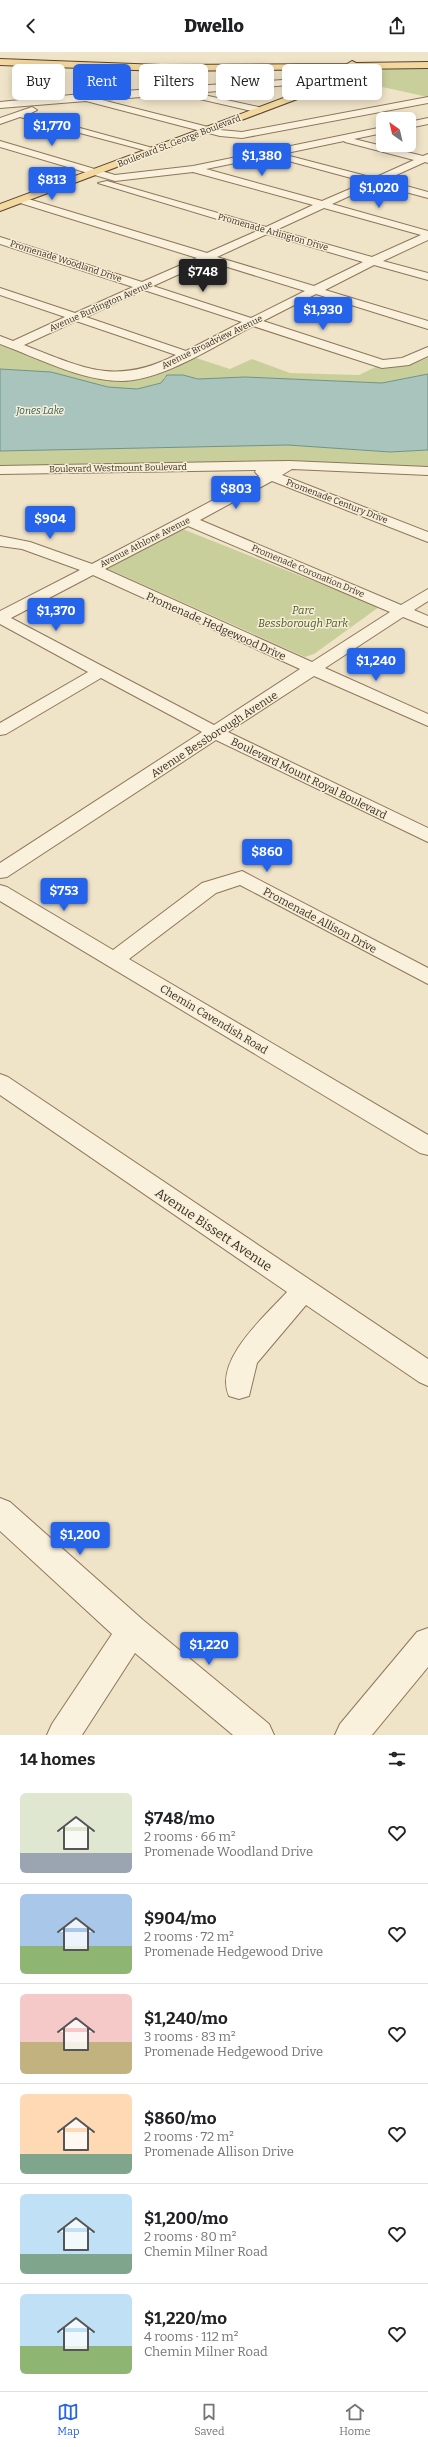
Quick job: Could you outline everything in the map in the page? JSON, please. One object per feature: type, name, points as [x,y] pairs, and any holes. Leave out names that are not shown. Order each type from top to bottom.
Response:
[{"type":"main road","points":[[371,56],[386,61],[427,63]]},
{"type":"main road","points":[[0,60],[53,63],[234,66],[355,60],[427,63]]},
{"type":"main road","points":[[0,60],[166,69],[282,68]]},
{"type":"main road","points":[[278,68],[355,60],[401,65]]},
{"type":"main road","name":"Boulevard St. George Boulevard","points":[[350,64],[355,60]]},
{"type":"main road","points":[[382,68],[427,63]]},
{"type":"main road","name":"Boulevard St. George Boulevard","points":[[0,208],[286,100]]},
{"type":"street","points":[[208,88],[282,83]]},
{"type":"street","points":[[0,121],[66,98]]},
{"type":"street","points":[[0,105],[73,98]]},
{"type":"street","points":[[208,98],[260,110]]},
{"type":"street","points":[[93,100],[209,130],[237,135],[256,134],[428,100]]},
{"type":"street","points":[[20,114],[154,150]]},
{"type":"street","points":[[416,123],[428,121]]},
{"type":"street","points":[[416,125],[428,128]]},
{"type":"street","points":[[0,144],[97,172],[117,183],[376,132]]},
{"type":"street","points":[[344,139],[427,159]]},
{"type":"street","points":[[269,154],[428,195]]},
{"type":"street","name":"Avenue Burlington Avenue","points":[[14,345],[144,287],[266,230],[427,159]]},
{"type":"street","points":[[193,169],[428,235]]},
{"type":"street","name":"Promenade Arlington Drive","points":[[82,177],[117,183],[266,230],[428,277]]},
{"type":"street","points":[[21,200],[428,325]]},
{"type":"street","name":"Avenue Broadview Avenue","points":[[14,345],[90,372],[122,377],[168,365],[373,261],[428,235]]},
{"type":"street","name":"Promenade Woodland Drive","points":[[0,240],[382,364],[405,362],[428,351]]},
{"type":"street","points":[[0,291],[187,355]]},
{"type":"street","points":[[0,340],[14,345]]},
{"type":"street","name":"Boulevard Westmount Boulevard","points":[[0,470],[290,465],[428,471]]},
{"type":"street","name":"Avenue Athlone Avenue","points":[[0,618],[290,465]]},
{"type":"street","name":"Promenade Century Drive","points":[[246,466],[428,537]]},
{"type":"street","name":"Promenade Coronation Drive","points":[[188,520],[428,622]]},
{"type":"street","name":"Promenade Hedgewood Drive","points":[[0,541],[25,545],[92,569],[428,721]]},
{"type":"street","name":"Avenue Bessborough Avenue","points":[[0,872],[428,594]]},
{"type":"street","name":"Boulevard Mount Royal Boulevard","points":[[0,618],[217,732],[428,836]]},
{"type":"street","points":[[0,730],[92,677],[99,671]]},
{"type":"street","name":"Promenade Allison Drive","points":[[114,960],[209,888],[242,878],[428,977]]},
{"type":"street","name":"Chemin Cavendish Road","points":[[0,892],[428,1146]]},
{"type":"street","name":"Avenue Bissett Avenue","points":[[0,1083],[428,1374]]},
{"type":"street","points":[[239,1387],[245,1358],[304,1290]]},
{"type":"street","points":[[0,1512],[132,1631],[258,1735]]},
{"type":"street","points":[[63,1735],[132,1631]]},
{"type":"street","points":[[351,1735],[428,1643]]},
{"type":"green space","points":[[428,66],[428,97],[382,87],[382,70],[388,68]]},
{"type":"green space","points":[[0,341],[90,372],[122,377],[187,355],[230,369],[252,359],[290,373],[359,375],[382,364],[428,350],[428,374],[382,383],[245,377],[198,379],[183,375],[164,377],[162,383],[137,389],[108,387],[51,372],[0,369]]},
{"type":"green space","points":[[288,445],[389,452],[428,450],[428,471],[290,465],[0,471],[0,451]]},
{"type":"green space","name":"Parc Bessborough Park","points":[[180,528],[379,607],[314,654],[305,657],[106,568]]},
{"type":"water","name":"Jones Lake","points":[[0,369],[51,372],[108,387],[137,389],[161,383],[167,375],[183,375],[198,379],[245,377],[382,383],[428,374],[428,450],[390,452],[288,445],[0,451]]}]
